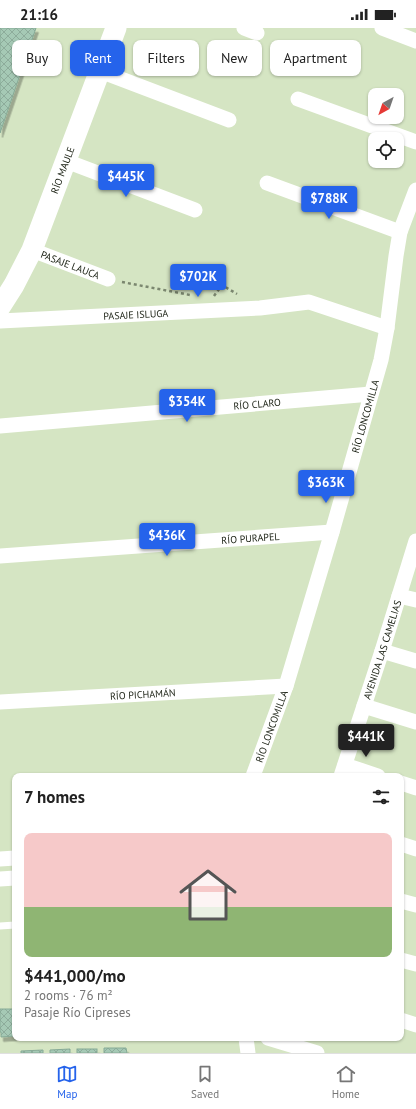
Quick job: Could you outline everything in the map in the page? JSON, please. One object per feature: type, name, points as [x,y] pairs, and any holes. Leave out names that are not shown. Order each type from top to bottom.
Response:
[{"type":"street","name":"RÍO MAULE","points":[[112,40],[116,28]]},
{"type":"street","points":[[382,28],[416,41]]},
{"type":"street","name":"RÍO MAULE","points":[[0,307],[14,285],[32,250],[98,76]]},
{"type":"street","points":[[113,76],[229,120]]},
{"type":"street","points":[[298,99],[416,142]]},
{"type":"street","points":[[66,161],[195,210]]},
{"type":"street","points":[[267,183],[400,232]]},
{"type":"street","name":"RÍO LONCOMILLA","points":[[254,773],[286,686],[381,360],[387,328],[400,232],[416,190]]},
{"type":"street","name":"PASAJE LAUCA","points":[[32,250],[108,280]]},
{"type":"street","name":"PASAJE ISLUGA","points":[[0,320],[260,308],[310,302],[387,328]]},
{"type":"street","name":"RÍO CLARO","points":[[0,426],[371,394]]},
{"type":"street","name":"RÍO PURAPEL","points":[[0,556],[332,532]]},
{"type":"street","name":"AVENIDA LAS CAMELIAS","points":[[343,771],[416,541]]},
{"type":"street","points":[[399,596],[416,600]]},
{"type":"street","points":[[382,651],[416,661]]},
{"type":"street","name":"RÍO PICHAMÁN","points":[[0,702],[286,686]]},
{"type":"street","points":[[364,706],[416,722]]},
{"type":"street","points":[[343,771],[357,773]]},
{"type":"street","points":[[404,784],[416,788]]},
{"type":"street","points":[[404,845],[416,849]]},
{"type":"street","points":[[0,859],[12,858]]},
{"type":"street","points":[[0,879],[12,878]]},
{"type":"street","points":[[404,901],[416,905]]},
{"type":"street","points":[[404,961],[416,964]]},
{"type":"street","points":[[404,1021],[416,1025]]},
{"type":"street","points":[[246,1041],[248,1053]]},
{"type":"street","points":[[278,1041],[317,1053]]},
{"type":"lane","points":[[0,926],[12,925]]},
{"type":"path","points":[[108,280],[196,296]]},
{"type":"path","points":[[212,299],[222,285],[260,308]]},
{"type":"building","points":[[0,28],[36,28],[32,40],[12,40],[12,76],[20,76],[0,133]]},
{"type":"building","points":[[0,1009],[12,1009],[12,1036],[1,1037]]},
{"type":"building","points":[[104,1048],[126,1048],[127,1053],[104,1053]]},
{"type":"building","points":[[70,1049],[70,1053],[50,1053],[50,1050]]},
{"type":"building","points":[[77,1049],[97,1049],[97,1053],[77,1053]]},
{"type":"building","points":[[43,1050],[43,1053],[21,1053],[21,1051]]}]
